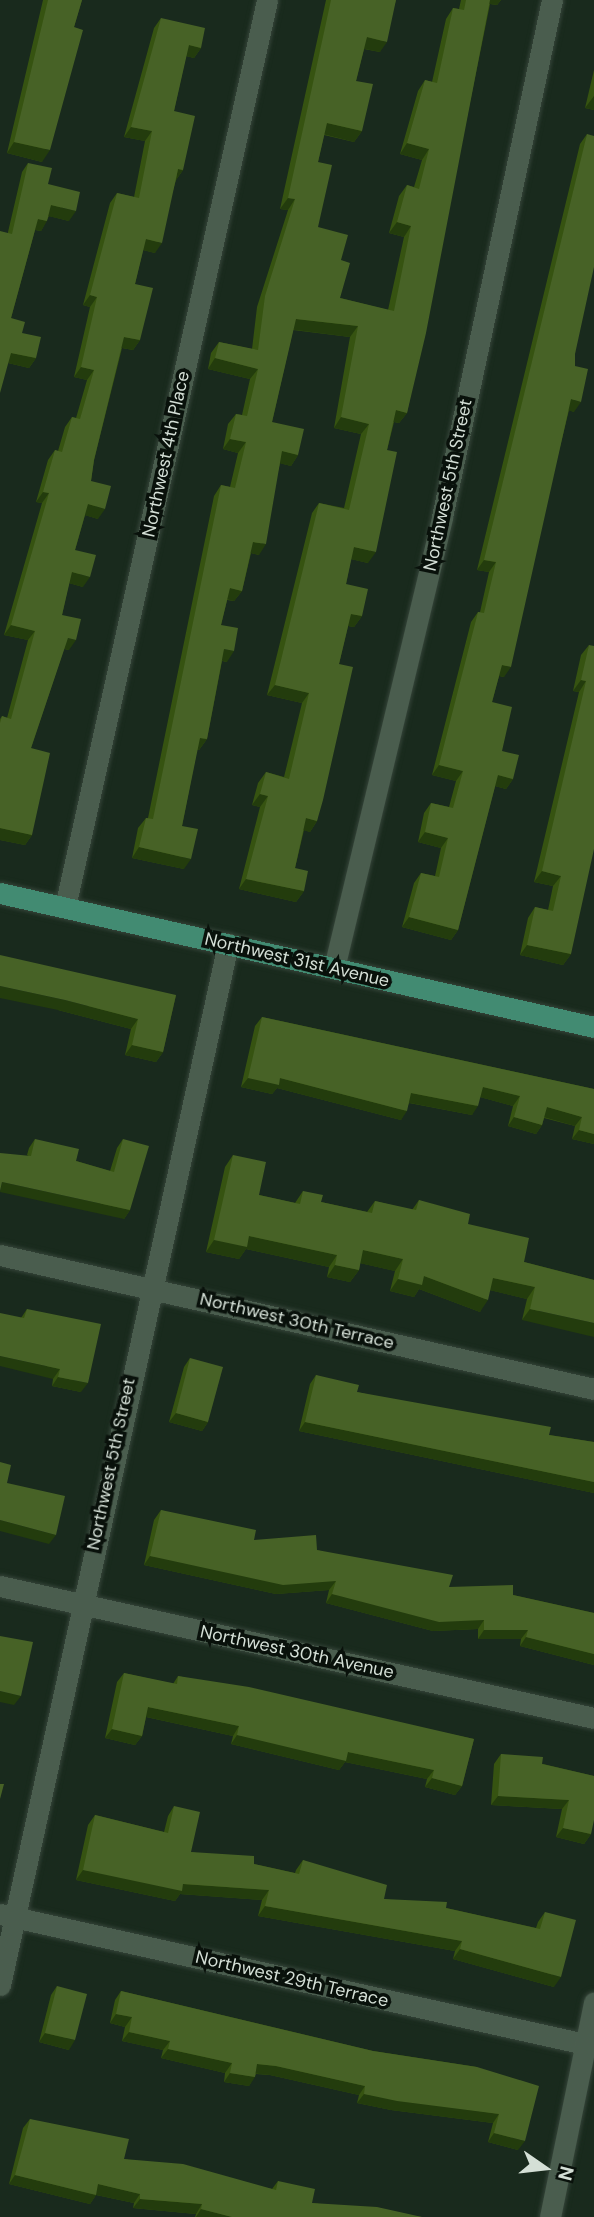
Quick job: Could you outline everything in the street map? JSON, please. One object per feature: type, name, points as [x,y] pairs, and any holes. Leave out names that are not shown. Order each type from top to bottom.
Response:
[{"type":"main road","name":"Northwest 31st Avenue","points":[[0,893],[594,1027]]},
{"type":"street","name":"Northwest 4th Place","points":[[65,908],[267,0]]},
{"type":"street","name":"Northwest 5th Street","points":[[334,968],[442,517],[552,0]]},
{"type":"street","name":"Northwest 5th Street","points":[[0,1985],[7,1915],[81,1605],[149,1288],[228,944]]},
{"type":"street","name":"Northwest 30th Terrace","points":[[0,1255],[594,1389]]},
{"type":"street","name":"Northwest 30th Avenue","points":[[0,1586],[594,1718]]},
{"type":"street","name":"Northwest 29th Terrace","points":[[7,1915],[585,2044]]},
{"type":"street","points":[[550,2217],[594,2002]]},
{"type":"building","points":[[48,0],[82,0],[74,27],[83,30],[50,150],[14,142]]},
{"type":"building","points":[[331,0],[396,0],[387,42],[367,37],[356,81],[373,84],[362,131],[327,123],[318,162],[332,165],[318,227],[348,235],[341,260],[350,263],[340,298],[394,311],[411,226],[397,222],[407,185],[419,189],[429,149],[407,143],[425,80],[437,83],[453,8],[464,10],[466,0],[490,0],[426,333],[407,413],[396,410],[387,450],[397,452],[376,552],[354,547],[346,584],[368,589],[362,616],[351,614],[339,664],[353,667],[317,821],[306,818],[295,868],[308,871],[304,891],[246,879],[268,796],[260,794],[266,772],[289,779],[309,693],[275,685],[319,503],[349,510],[369,424],[341,417],[358,326],[296,319],[272,422],[304,429],[298,455],[282,451],[266,544],[253,542],[242,591],[230,588],[221,625],[238,628],[234,651],[224,649],[207,739],[200,738],[182,826],[198,829],[191,859],[139,847],[146,818],[153,819],[221,485],[235,488],[246,442],[230,439],[236,414],[247,416],[258,369],[215,358],[219,342],[258,350],[265,296],[295,199],[288,198]]},
{"type":"building","points":[[161,18],[205,28],[201,48],[189,45],[174,111],[195,116],[183,170],[178,169],[162,243],[146,239],[135,284],[153,288],[140,340],[124,337],[94,460],[91,481],[111,486],[105,509],[88,504],[75,550],[96,555],[90,577],[72,572],[62,615],[81,619],[76,640],[68,638],[31,748],[50,753],[32,835],[0,828],[0,723],[2,716],[11,719],[35,631],[11,625],[49,493],[43,492],[55,450],[62,452],[72,417],[80,419],[94,370],[81,367],[97,297],[90,295],[117,193],[139,198],[152,131],[131,127]]},
{"type":"building","points":[[587,134],[594,136],[594,267],[575,354],[575,366],[588,369],[581,402],[571,399],[511,667],[502,665],[492,702],[512,707],[502,751],[519,755],[513,779],[498,775],[458,930],[409,917],[421,873],[439,877],[448,838],[425,832],[431,803],[453,808],[463,771],[439,765],[478,612],[484,613],[496,562],[484,560]]},
{"type":"building","points":[[28,163],[52,168],[48,184],[80,192],[76,211],[51,205],[47,221],[38,219],[11,318],[25,322],[22,333],[41,337],[36,358],[11,353],[0,393],[0,231],[12,234]]},
{"type":"building","points":[[589,645],[594,646],[594,849],[571,954],[527,945],[535,907],[553,911],[561,876],[542,871],[586,681],[581,680]]},
{"type":"building","points":[[0,955],[176,995],[163,1052],[132,1045],[138,1019],[0,986]]},
{"type":"building","points":[[262,1017],[594,1089],[594,1134],[579,1130],[582,1117],[547,1107],[542,1125],[514,1117],[520,1096],[483,1087],[478,1106],[411,1093],[407,1111],[280,1078],[279,1085],[248,1078]]},
{"type":"building","points":[[35,1139],[79,1149],[76,1161],[114,1172],[123,1139],[149,1146],[130,1210],[2,1182],[0,1191],[0,1153],[31,1156]]},
{"type":"building","points":[[233,1155],[266,1162],[259,1195],[300,1204],[303,1191],[323,1195],[321,1202],[372,1213],[375,1201],[416,1210],[419,1200],[470,1214],[468,1224],[529,1238],[524,1262],[594,1280],[594,1323],[530,1309],[535,1287],[493,1278],[488,1300],[424,1276],[422,1285],[398,1279],[403,1259],[363,1250],[359,1270],[335,1265],[337,1255],[249,1236],[247,1247],[214,1240]]},
{"type":"building","points":[[27,1309],[101,1324],[88,1383],[58,1377],[60,1369],[0,1356],[0,1313],[24,1318]]},
{"type":"building","points":[[190,1358],[223,1367],[208,1422],[176,1413]]},
{"type":"building","points":[[316,1375],[359,1385],[357,1392],[551,1427],[549,1435],[594,1442],[594,1482],[305,1422]]},
{"type":"building","points":[[0,1462],[11,1465],[7,1483],[65,1496],[56,1535],[0,1520]]},
{"type":"building","points":[[161,1510],[256,1530],[254,1540],[316,1535],[317,1550],[453,1575],[449,1587],[513,1585],[513,1595],[594,1613],[594,1654],[526,1637],[528,1630],[484,1630],[484,1620],[439,1622],[332,1594],[336,1581],[283,1585],[150,1556]]},
{"type":"building","points":[[0,1636],[33,1642],[21,1696],[0,1691]]},
{"type":"building","points":[[124,1673],[177,1684],[178,1676],[249,1687],[474,1739],[462,1786],[432,1778],[434,1770],[348,1752],[346,1761],[237,1735],[239,1726],[148,1707],[142,1736],[112,1729]]},
{"type":"building","points":[[501,1754],[543,1757],[542,1764],[594,1776],[594,1820],[591,1834],[563,1828],[569,1800],[498,1796]]},
{"type":"building","points":[[174,1806],[200,1812],[191,1852],[254,1856],[254,1864],[299,1874],[303,1860],[387,1885],[384,1899],[447,1902],[446,1908],[540,1929],[545,1912],[576,1920],[561,1977],[460,1949],[462,1941],[265,1906],[269,1890],[183,1884],[182,1891],[83,1870],[95,1815],[168,1833]]},
{"type":"building","points":[[57,1986],[87,1994],[75,2040],[45,2033]]},
{"type":"building","points":[[121,1991],[373,2051],[477,2067],[539,2086],[525,2141],[494,2133],[499,2114],[364,2094],[365,2086],[276,2066],[257,2064],[255,2077],[230,2073],[232,2063],[168,2049],[170,2041],[129,2032],[132,2017],[116,2014]]},
{"type":"building","points":[[30,2119],[129,2139],[124,2159],[183,2164],[276,2190],[278,2181],[315,2189],[312,2203],[377,2207],[422,2217],[232,2217],[201,2209],[202,2204],[140,2199],[140,2194],[98,2184],[96,2195],[15,2175]]}]
